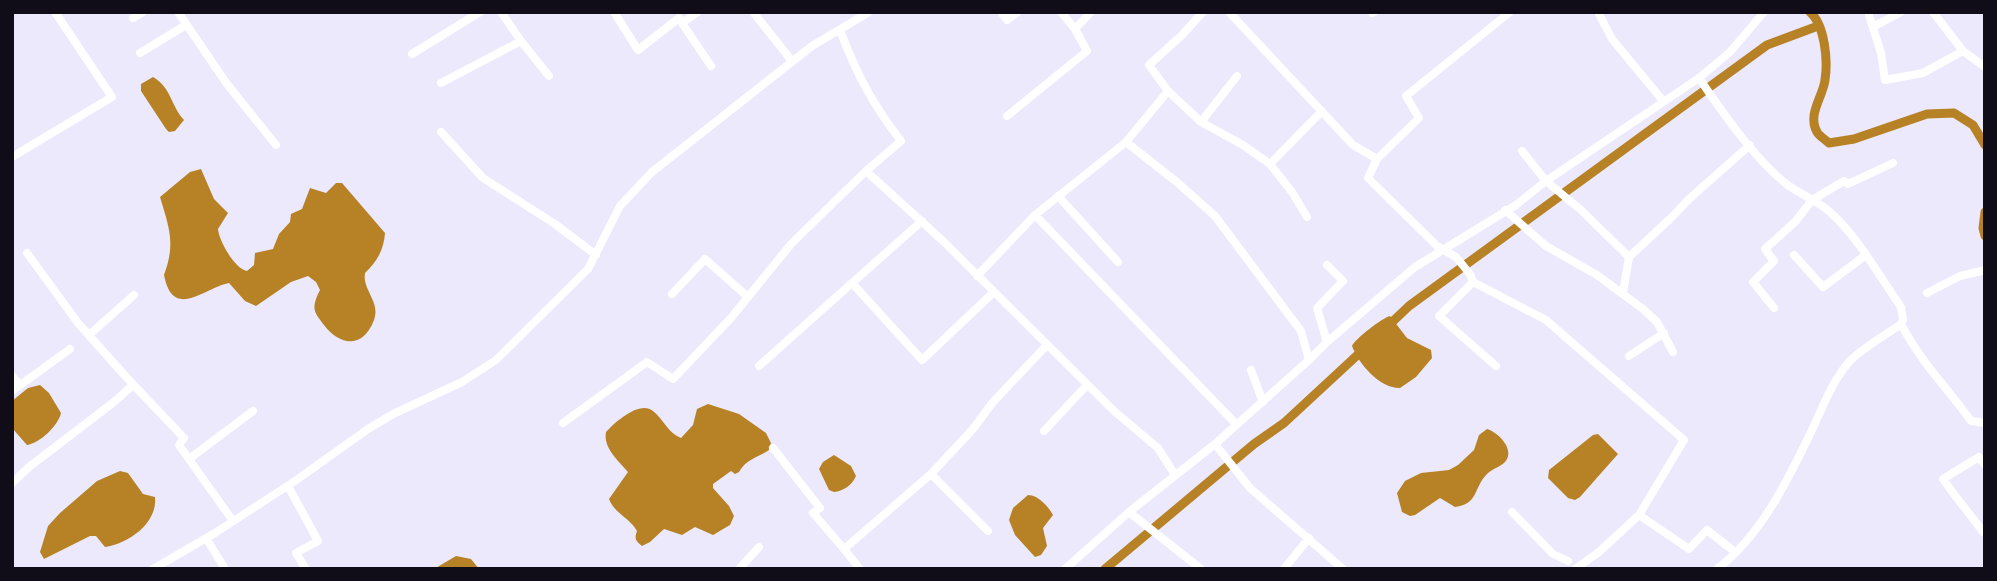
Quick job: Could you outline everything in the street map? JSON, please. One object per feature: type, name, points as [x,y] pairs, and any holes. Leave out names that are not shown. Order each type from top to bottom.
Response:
[{"type":"street","points":[[12,157],[112,97],[55,12]]},
{"type":"street","points":[[133,18],[143,12]]},
{"type":"street","points":[[178,12],[227,84],[276,145]]},
{"type":"street","points":[[412,54],[480,12]]},
{"type":"street","points":[[501,12],[549,76]]},
{"type":"street","points":[[614,12],[638,50],[679,18],[711,66]]},
{"type":"street","points":[[682,23],[698,12]]},
{"type":"street","points":[[753,12],[792,61]]},
{"type":"street","points":[[153,569],[288,486],[368,429],[393,414],[462,382],[496,360],[576,282],[596,255],[620,206],[652,172],[792,61],[869,12]]},
{"type":"street","points":[[1001,12],[1007,20],[1018,12]]},
{"type":"street","points":[[1007,117],[1087,51],[1075,29],[1061,12]]},
{"type":"street","points":[[1075,29],[1091,12]]},
{"type":"street","points":[[1203,12],[1149,65],[1168,91],[1201,122],[1243,145],[1270,164],[1307,217]]},
{"type":"street","points":[[1229,12],[1353,145],[1377,159]]},
{"type":"street","points":[[1510,12],[1406,96],[1419,118],[1377,159],[1368,178],[1437,246],[1456,257],[1471,278],[1546,320],[1684,440],[1639,515],[1599,552],[1575,569],[1568,561],[1553,554],[1512,512]]},
{"type":"street","points":[[1598,12],[1612,39],[1664,102]]},
{"type":"street","points":[[1065,569],[1133,515],[1175,475],[1263,402],[1326,342],[1415,267],[1549,183],[1699,78],[1730,52],[1764,12]]},
{"type":"street","points":[[1868,12],[1881,53],[1885,80],[1923,73],[1963,51]]},
{"type":"street","points":[[1873,27],[1901,12]]},
{"type":"street","points":[[1933,12],[1963,51],[1981,64],[1985,55]]},
{"type":"street","points":[[140,53],[186,25]]},
{"type":"street","points":[[563,423],[647,362],[673,379],[748,297],[791,244],[901,141],[877,110],[860,81],[840,30]]},
{"type":"street","points":[[441,83],[521,41]]},
{"type":"street","points":[[1201,122],[1237,76]]},
{"type":"street","points":[[1699,78],[1750,145],[1781,179],[1829,211],[1866,255],[1900,307],[1903,320],[1850,361],[1823,406],[1777,498],[1735,552],[1717,569]]},
{"type":"street","points":[[977,276],[1035,215],[1126,142],[1168,91]]},
{"type":"street","points":[[1270,164],[1322,111]]},
{"type":"street","points":[[441,132],[483,178],[555,224],[596,255]]},
{"type":"street","points":[[1126,142],[1215,216],[1301,331],[1309,360]]},
{"type":"street","points":[[1623,293],[1629,257],[1750,145]]},
{"type":"street","points":[[1522,151],[1549,183],[1629,257]]},
{"type":"street","points":[[1774,308],[1753,282],[1774,261],[1765,249],[1795,222],[1812,200],[1844,181],[1848,184],[1893,163]]},
{"type":"street","points":[[866,171],[922,221],[1087,385],[1158,448],[1175,475]]},
{"type":"street","points":[[1058,196],[1118,262]]},
{"type":"street","points":[[1505,210],[1546,246],[1623,293],[1657,322],[1673,352]]},
{"type":"street","points":[[1035,215],[1236,424]]},
{"type":"street","points":[[759,366],[922,221]]},
{"type":"street","points":[[27,253],[89,335],[184,438],[179,444],[233,520]]},
{"type":"street","points":[[1794,255],[1824,287],[1866,255]]},
{"type":"street","points":[[672,294],[705,259],[748,297]]},
{"type":"street","points":[[1326,342],[1317,308],[1343,281],[1327,265]]},
{"type":"street","points":[[1927,293],[1960,276],[1985,270]]},
{"type":"street","points":[[1471,278],[1439,316],[1496,366]]},
{"type":"street","points":[[852,284],[922,360],[994,292]]},
{"type":"street","points":[[89,335],[134,295]]},
{"type":"street","points":[[1901,324],[1919,355],[1971,421],[1985,423]]},
{"type":"street","points":[[1629,356],[1664,333]]},
{"type":"street","points":[[844,549],[931,474],[1047,345]]},
{"type":"street","points":[[12,391],[70,349]]},
{"type":"street","points":[[1251,370],[1263,402]]},
{"type":"street","points":[[12,376],[20,385]]},
{"type":"street","points":[[12,483],[133,385]]},
{"type":"street","points":[[1044,431],[1087,385]]},
{"type":"street","points":[[189,459],[253,411]]},
{"type":"street","points":[[1215,444],[1250,488],[1343,569]]},
{"type":"street","points":[[773,448],[820,508],[813,513],[860,569]]},
{"type":"street","points":[[1983,532],[1943,479],[1979,457],[1985,465]]},
{"type":"street","points":[[931,474],[988,531]]},
{"type":"street","points":[[288,486],[318,541],[296,553],[306,569]]},
{"type":"street","points":[[1133,515],[1201,569]]},
{"type":"street","points":[[1639,515],[1689,549],[1707,530],[1735,552]]},
{"type":"street","points":[[206,538],[225,569]]},
{"type":"street","points":[[1284,569],[1309,538]]},
{"type":"street","points":[[739,569],[759,547]]},
{"type":"street","points":[[1558,569],[1568,561]]},
{"type":"shaded area","points":[[153,77],[164,86],[184,120],[175,131],[169,132],[166,129],[141,91],[141,84]]},
{"type":"shaded area","points":[[201,169],[214,199],[228,213],[218,229],[221,240],[233,260],[247,271],[254,265],[255,253],[273,249],[279,234],[290,222],[291,214],[302,209],[310,188],[326,193],[336,183],[342,183],[385,233],[379,255],[365,273],[366,285],[376,314],[364,336],[351,341],[330,332],[316,313],[315,303],[320,290],[316,282],[308,276],[291,282],[256,306],[245,301],[229,283],[190,298],[174,296],[168,289],[164,275],[170,245],[160,197],[190,172]]},
{"type":"shaded area","points":[[1390,316],[1407,338],[1431,350],[1432,358],[1416,377],[1400,388],[1385,384],[1371,374],[1352,346],[1369,329]]},
{"type":"shaded area","points":[[40,385],[49,393],[61,413],[48,433],[27,445],[12,428],[12,401],[28,388]]},
{"type":"shaded area","points":[[708,404],[739,414],[766,433],[771,443],[769,450],[748,461],[739,472],[735,474],[731,471],[713,484],[713,488],[734,516],[730,525],[713,535],[695,527],[682,535],[664,529],[642,546],[636,540],[637,531],[609,499],[628,472],[609,449],[606,432],[635,410],[648,408],[681,438],[693,425],[697,409]]},
{"type":"shaded area","points":[[1487,429],[1504,442],[1508,457],[1503,464],[1487,474],[1468,503],[1455,507],[1440,498],[1415,515],[1402,512],[1397,493],[1405,481],[1421,473],[1449,470],[1458,465],[1474,450],[1479,435]]},
{"type":"shaded area","points":[[1598,434],[1618,454],[1580,497],[1575,500],[1568,498],[1548,478],[1549,470],[1593,435]]},
{"type":"shaded area","points":[[834,455],[851,466],[856,476],[847,487],[834,492],[829,490],[819,469],[823,462]]},
{"type":"shaded area","points":[[120,471],[128,473],[143,494],[155,497],[155,506],[147,523],[123,542],[105,547],[96,536],[90,536],[44,559],[40,552],[48,526],[97,481]]},
{"type":"shaded area","points":[[1028,495],[1042,502],[1053,515],[1043,528],[1047,546],[1041,555],[1035,557],[1015,535],[1009,520],[1013,508]]},
{"type":"shaded area","points":[[456,556],[471,559],[479,569],[434,569]]},
{"type":"waterway","points":[[1810,12],[1822,34],[1826,63],[1824,86],[1815,112],[1814,125],[1829,143],[1854,139],[1927,114],[1954,113],[1973,125],[1985,145]]},
{"type":"waterway","points":[[1388,326],[1409,306],[1767,45],[1818,26]]},
{"type":"waterway","points":[[1985,212],[1985,236]]},
{"type":"waterway","points":[[1105,569],[1254,444],[1284,423],[1365,348]]}]
